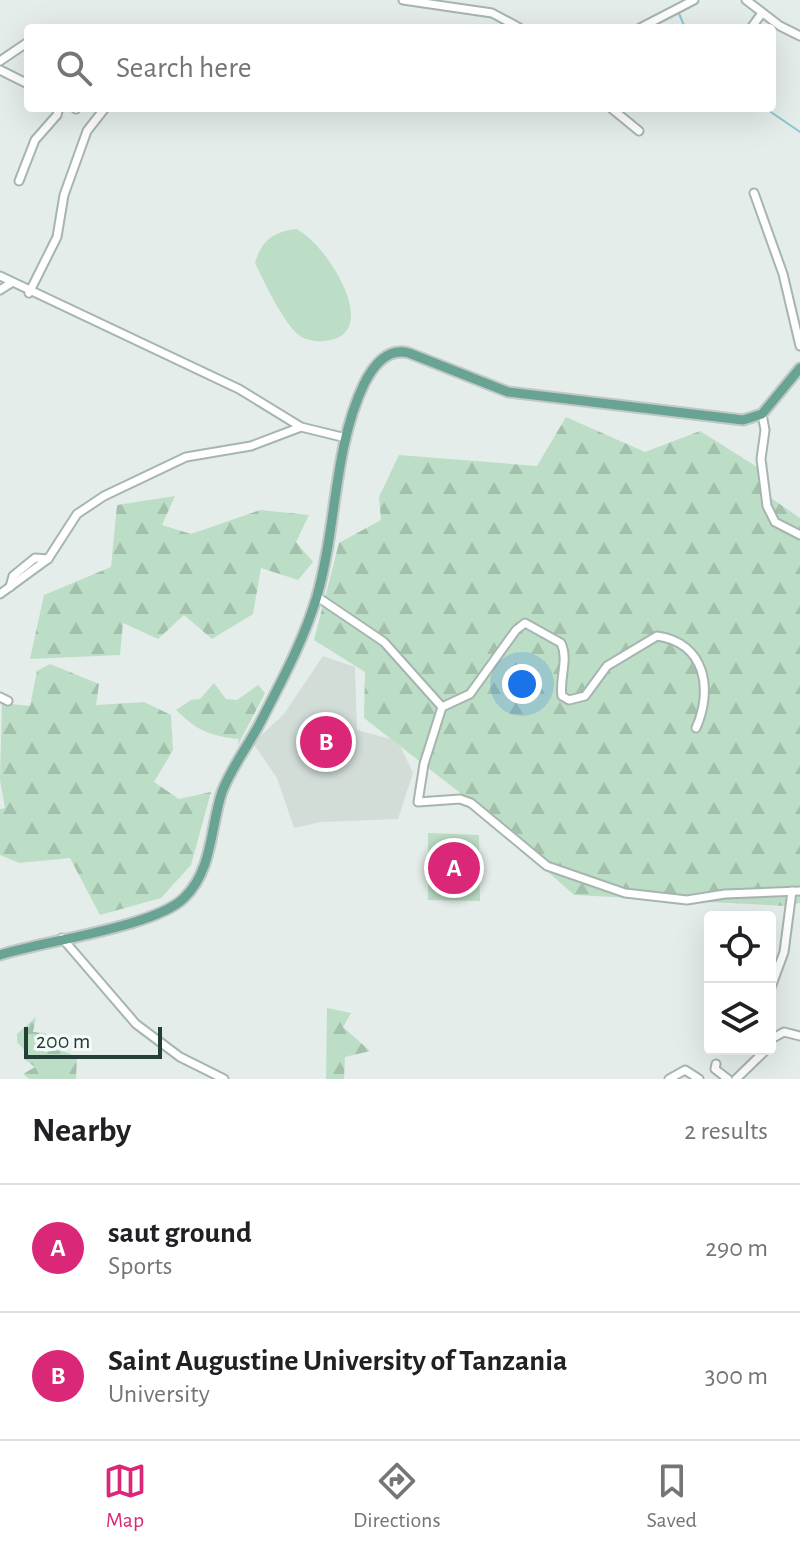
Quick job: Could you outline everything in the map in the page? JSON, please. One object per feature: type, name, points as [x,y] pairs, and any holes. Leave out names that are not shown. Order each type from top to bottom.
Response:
[{"type":"main road","points":[[0,955],[168,910],[193,888],[209,852],[222,792],[293,655],[316,596],[332,530],[346,438],[369,374],[383,357],[396,352],[417,356],[508,392],[743,420],[762,414],[800,368]]},
{"type":"street","points":[[403,0],[492,13],[513,24]]},
{"type":"street","points":[[648,24],[694,0]]},
{"type":"street","points":[[746,0],[800,36]]},
{"type":"street","points":[[754,24],[762,13]]},
{"type":"street","points":[[0,61],[24,45]]},
{"type":"street","points":[[0,70],[24,82]]},
{"type":"street","points":[[19,181],[35,140],[58,112]]},
{"type":"street","points":[[29,293],[57,237],[64,195],[87,131],[102,112]]},
{"type":"street","points":[[616,112],[639,131]]},
{"type":"street","points":[[754,193],[783,274],[800,346]]},
{"type":"street","points":[[0,276],[29,293],[263,401],[301,427],[346,438]]},
{"type":"street","points":[[0,290],[11,283]]},
{"type":"street","points":[[762,414],[765,430],[761,459],[767,506],[775,522],[800,535]]},
{"type":"street","points":[[0,594],[48,559],[77,514],[104,496],[186,457],[251,446],[301,427]]},
{"type":"street","points":[[10,587],[13,576],[38,557],[48,559]]},
{"type":"street","points":[[27,566],[40,566]]},
{"type":"street","points":[[316,596],[384,642],[442,707]]},
{"type":"street","points":[[696,728],[703,713],[705,684],[700,663],[690,650],[657,636],[607,666],[585,696],[569,700],[562,696],[564,649],[561,643],[525,623],[516,630],[470,694],[442,707],[425,757],[418,802],[460,799],[471,803],[547,866],[625,893],[687,900],[796,891],[784,952],[773,983]]},
{"type":"street","points":[[62,938],[136,1024],[180,1057],[224,1079]]},
{"type":"street","points":[[776,1037],[784,1032],[800,1036]]},
{"type":"street","points":[[736,1079],[746,1075],[760,1055]]},
{"type":"street","points":[[716,1064],[717,1072],[728,1079]]},
{"type":"street","points":[[669,1079],[685,1070],[699,1079]]},
{"type":"shaded area","points":[[323,656],[355,667],[357,730],[398,741],[413,773],[398,819],[321,822],[294,828],[277,778],[253,743],[284,714]]},
{"type":"green space","points":[[296,229],[322,251],[344,288],[350,307],[350,324],[342,336],[321,341],[300,336],[281,312],[255,263],[261,248],[270,238]]},
{"type":"green space","points":[[566,417],[645,452],[700,431],[762,470],[768,496],[800,518],[800,903],[786,906],[574,895],[459,792],[364,718],[365,672],[314,640],[339,543],[381,520],[379,497],[399,455],[537,466]]},
{"type":"green space","points":[[175,496],[162,525],[191,534],[260,510],[309,515],[296,542],[313,562],[298,580],[261,568],[253,614],[212,639],[184,615],[158,639],[123,623],[120,655],[30,659],[44,595],[111,567],[117,505]]},
{"type":"green space","points":[[50,664],[99,684],[96,705],[144,702],[171,715],[173,750],[154,782],[179,799],[211,792],[191,865],[161,898],[100,915],[70,858],[19,863],[0,855],[0,809],[5,808],[0,780],[2,703],[30,706],[37,671]]},
{"type":"green space","points":[[214,683],[226,699],[237,700],[258,685],[265,693],[237,747],[239,739],[204,731],[176,710],[191,700],[200,699]]},
{"type":"green space","points":[[428,833],[479,835],[480,901],[428,900]]},
{"type":"green space","points":[[327,1008],[351,1013],[343,1027],[370,1051],[345,1057],[344,1079],[326,1079]]},
{"type":"green space","points":[[36,1017],[33,1032],[46,1033],[44,1052],[61,1050],[77,1057],[76,1079],[29,1079],[23,1074],[35,1067],[24,1059],[27,1053],[17,1042],[17,1034]]},
{"type":"waterway","points":[[678,11],[683,24]]},
{"type":"waterway","points":[[771,112],[800,132]]},
{"type":"place","name":"Saint Augustine University of Tanzania","points":[[326,742]]},
{"type":"place","name":"saut ground","points":[[454,868]]}]
